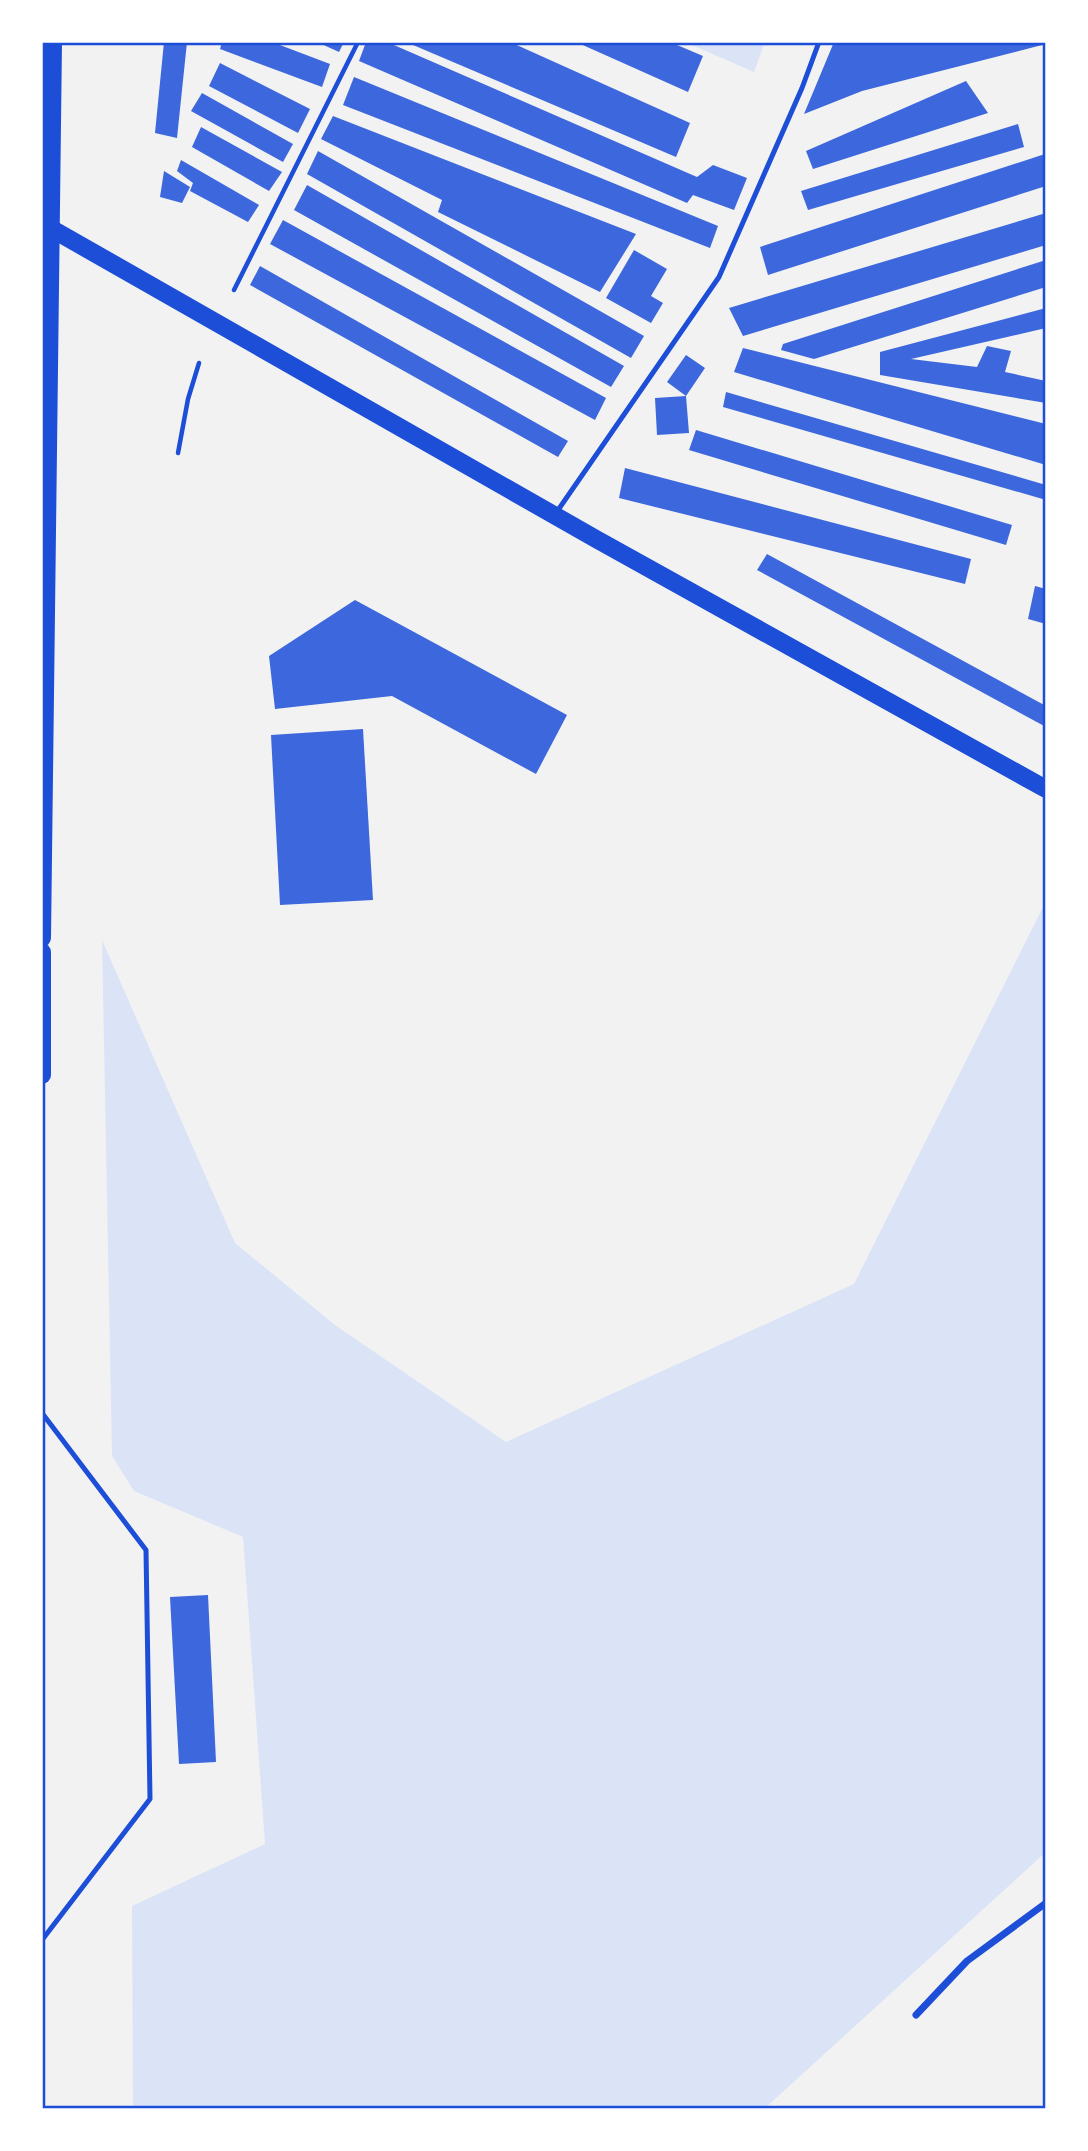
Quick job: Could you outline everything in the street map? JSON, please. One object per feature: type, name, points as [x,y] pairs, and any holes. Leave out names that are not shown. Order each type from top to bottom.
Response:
[{"type":"main road","points":[[42,938],[47,228],[53,42]]},
{"type":"main road","points":[[47,228],[554,516],[1046,789]]},
{"type":"main road","points":[[42,952],[42,1075]]},
{"type":"street","points":[[916,2015],[967,1961],[1046,1903]]},
{"type":"lane","points":[[554,516],[719,277],[802,88],[819,42]]},
{"type":"lane","points":[[42,1413],[146,1550],[150,1799],[42,1940]]},
{"type":"path","points":[[234,290],[358,42]]},
{"type":"path","points":[[178,453],[188,399],[199,363]]},
{"type":"shaded area","points":[[685,42],[765,42],[754,72]]},
{"type":"shaded area","points":[[1046,901],[1046,1852],[764,2109],[133,2109],[132,1906],[265,1844],[243,1537],[134,1491],[112,1456],[102,940],[235,1243],[335,1325],[506,1442],[854,1284]]},
{"type":"building","points":[[164,42],[187,42],[177,138],[155,133]]},
{"type":"building","points":[[222,42],[272,42],[330,64],[322,87],[220,49]]},
{"type":"building","points":[[317,42],[344,42],[339,52]]},
{"type":"building","points":[[366,42],[387,42],[697,177],[713,165],[747,178],[734,210],[693,195],[687,203],[359,61]]},
{"type":"building","points":[[406,42],[510,42],[690,123],[676,157]]},
{"type":"building","points":[[576,42],[670,42],[703,56],[688,92]]},
{"type":"building","points":[[834,42],[1046,44],[862,91],[804,114]]},
{"type":"building","points":[[220,63],[310,109],[298,133],[209,86]]},
{"type":"building","points":[[354,77],[718,226],[710,248],[343,105]]},
{"type":"building","points":[[966,81],[988,113],[813,169],[806,151]]},
{"type":"building","points":[[202,93],[293,144],[283,162],[191,111]]},
{"type":"building","points":[[333,116],[636,234],[600,292],[438,212],[442,200],[321,139]]},
{"type":"building","points":[[1018,124],[1024,147],[808,210],[801,191]]},
{"type":"building","points":[[201,127],[282,172],[269,191],[192,147]]},
{"type":"building","points":[[318,151],[644,336],[631,358],[307,174]]},
{"type":"building","points":[[1045,154],[1046,186],[768,275],[760,247]]},
{"type":"building","points":[[181,160],[259,205],[248,222],[190,191],[193,183],[177,171]]},
{"type":"building","points":[[164,171],[190,187],[182,203],[160,197]]},
{"type":"building","points":[[307,185],[624,366],[611,387],[294,210]]},
{"type":"building","points":[[1046,213],[1046,245],[743,336],[729,308]]},
{"type":"building","points":[[283,220],[606,398],[595,420],[270,244]]},
{"type":"building","points":[[634,250],[667,269],[651,296],[663,303],[651,323],[606,298]]},
{"type":"building","points":[[1046,260],[1046,287],[814,359],[781,350],[783,344]]},
{"type":"building","points":[[260,266],[568,441],[558,457],[250,285]]},
{"type":"building","points":[[1046,308],[1046,328],[911,359],[977,367],[987,346],[1011,351],[1005,372],[1046,381],[1046,403],[880,375],[880,352]]},
{"type":"building","points":[[743,348],[1046,424],[1046,465],[734,372]]},
{"type":"building","points":[[686,355],[705,368],[686,396],[667,382]]},
{"type":"building","points":[[726,392],[1046,485],[1046,500],[723,407]]},
{"type":"building","points":[[686,396],[689,433],[657,435],[655,398]]},
{"type":"building","points":[[696,430],[1012,525],[1006,545],[689,450]]},
{"type":"building","points":[[625,468],[971,559],[965,584],[619,498]]},
{"type":"building","points":[[767,554],[1046,706],[1046,727],[757,570]]},
{"type":"building","points":[[1035,586],[1046,589],[1046,624],[1028,619]]},
{"type":"building","points":[[355,600],[567,715],[536,774],[392,696],[275,709],[269,656]]},
{"type":"building","points":[[363,729],[373,900],[280,905],[271,735]]},
{"type":"building","points":[[208,1595],[216,1762],[179,1764],[170,1597]]}]
